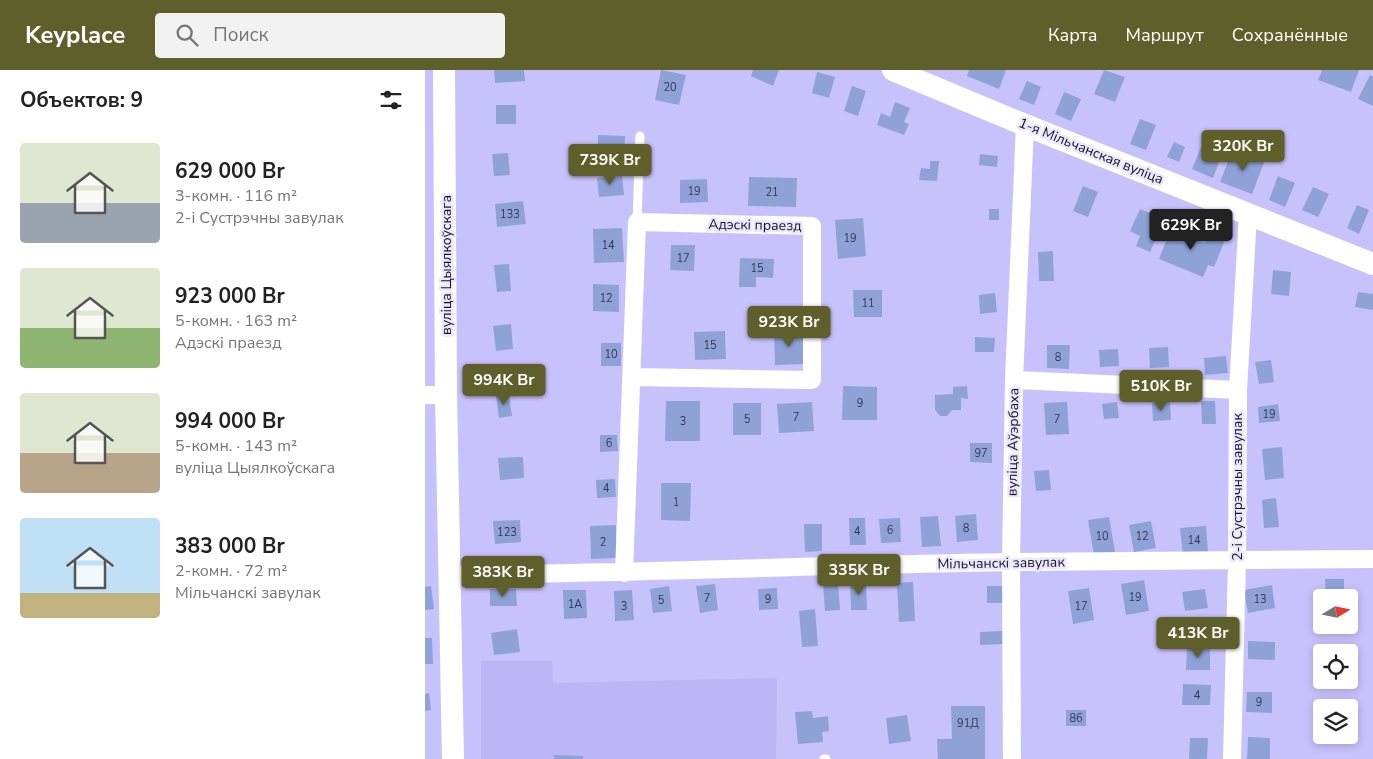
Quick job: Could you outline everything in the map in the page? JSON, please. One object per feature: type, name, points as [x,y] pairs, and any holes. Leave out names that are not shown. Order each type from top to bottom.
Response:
[{"type":"street","name":"вуліца Цыялкоўскага","points":[[444,70],[436,395],[449,575],[453,759]]},
{"type":"street","name":"1-я Мільчанская вуліца","points":[[893,70],[1025,125],[1373,264]]},
{"type":"street","name":"вуліца Аўэрбаха","points":[[1012,759],[1011,562],[1014,380],[1025,125]]},
{"type":"street","name":"2-і Сустрэчны завулак","points":[[1232,759],[1237,562],[1238,390],[1247,214]]},
{"type":"street","points":[[624,573],[637,222]]},
{"type":"street","name":"Адэскі праезд","points":[[632,377],[812,380],[812,226],[637,222]]},
{"type":"street","points":[[1014,380],[1238,390]]},
{"type":"street","name":"Мільчанскі завулак","points":[[449,575],[624,573],[1011,562],[1237,562],[1373,559]]},
{"type":"lane","points":[[637,222],[640,136]]},
{"type":"shaded area","points":[[481,661],[552,661],[553,683],[777,678],[776,759],[481,759]]},
{"type":"building","points":[[494,70],[524,70],[525,81],[495,83]]},
{"type":"building","points":[[661,70],[686,75],[679,105],[655,100]]},
{"type":"building","points":[[753,70],[779,70],[773,86],[751,76]]},
{"type":"building","points":[[969,70],[1006,70],[999,89],[967,76]]},
{"type":"building","points":[[1104,70],[1125,77],[1115,102],[1094,94]]},
{"type":"building","points":[[1322,70],[1359,70],[1351,92],[1318,80]]},
{"type":"building","points":[[817,72],[835,77],[829,98],[812,93]]},
{"type":"building","points":[[1370,75],[1373,76],[1373,106],[1358,99]]},
{"type":"building","points":[[1027,81],[1041,87],[1034,105],[1019,99]]},
{"type":"building","points":[[852,86],[866,91],[858,116],[844,111]]},
{"type":"building","points":[[1064,92],[1081,99],[1071,121],[1055,114]]},
{"type":"building","points":[[895,102],[910,108],[904,122],[909,124],[904,135],[877,125],[881,113],[890,117]]},
{"type":"building","points":[[496,105],[516,105],[516,124],[496,124]]},
{"type":"building","points":[[1140,119],[1156,125],[1146,150],[1130,144]]},
{"type":"building","points":[[598,135],[625,136],[624,160],[598,159]]},
{"type":"building","points":[[1174,142],[1185,147],[1179,162],[1167,157]]},
{"type":"building","points":[[1201,147],[1222,155],[1213,178],[1192,169]]},
{"type":"building","points":[[1240,151],[1265,160],[1252,194],[1220,182],[1230,157],[1237,159]]},
{"type":"building","points":[[508,153],[510,175],[494,176],[492,154]]},
{"type":"building","points":[[980,154],[998,156],[997,167],[979,165]]},
{"type":"building","points":[[930,161],[939,161],[937,181],[919,180],[921,168],[930,169]]},
{"type":"building","points":[[622,176],[624,195],[599,197],[597,178]]},
{"type":"building","points":[[1278,176],[1295,183],[1285,207],[1269,200]]},
{"type":"building","points":[[749,177],[797,178],[796,207],[748,206]]},
{"type":"building","points":[[707,179],[708,202],[680,203],[680,180]]},
{"type":"building","points":[[1083,186],[1098,192],[1088,217],[1073,211]]},
{"type":"building","points":[[1313,187],[1329,194],[1318,217],[1302,210]]},
{"type":"building","points":[[523,201],[526,224],[497,227],[495,204]]},
{"type":"building","points":[[1357,205],[1369,210],[1359,234],[1347,228]]},
{"type":"building","points":[[989,209],[999,209],[999,220],[989,220]]},
{"type":"building","points":[[1140,209],[1150,213],[1151,211],[1158,213],[1156,216],[1165,219],[1150,252],[1136,246],[1140,236],[1130,231]]},
{"type":"building","points":[[863,218],[866,256],[838,259],[835,220]]},
{"type":"building","points":[[1173,224],[1183,228],[1181,233],[1205,243],[1209,233],[1225,240],[1214,267],[1208,265],[1203,277],[1159,259]]},
{"type":"building","points":[[622,228],[624,262],[594,263],[593,229]]},
{"type":"building","points":[[671,245],[695,245],[694,271],[670,270]]},
{"type":"building","points":[[1053,251],[1054,281],[1039,281],[1038,252]]},
{"type":"building","points":[[740,258],[774,259],[773,278],[756,277],[756,287],[739,287]]},
{"type":"building","points":[[509,264],[511,291],[497,292],[494,265]]},
{"type":"building","points":[[1273,270],[1291,272],[1289,296],[1271,294]]},
{"type":"building","points":[[593,284],[619,285],[619,312],[593,311]]},
{"type":"building","points":[[853,290],[882,290],[882,317],[854,317]]},
{"type":"building","points":[[1358,292],[1373,294],[1373,310],[1355,307]]},
{"type":"building","points":[[995,293],[997,312],[980,314],[979,295]]},
{"type":"building","points":[[511,324],[513,349],[496,351],[493,326]]},
{"type":"building","points":[[804,330],[805,364],[775,365],[774,331]]},
{"type":"building","points":[[725,331],[726,359],[695,360],[694,332]]},
{"type":"building","points":[[975,337],[995,338],[994,352],[975,352]]},
{"type":"building","points":[[601,343],[621,343],[621,366],[601,366]]},
{"type":"building","points":[[1047,345],[1070,345],[1069,369],[1047,368]]},
{"type":"building","points":[[1168,347],[1169,367],[1150,368],[1149,348]]},
{"type":"building","points":[[1118,349],[1119,366],[1100,367],[1099,350]]},
{"type":"building","points":[[1226,356],[1228,373],[1205,375],[1204,358]]},
{"type":"building","points":[[1271,360],[1274,382],[1259,384],[1255,362]]},
{"type":"building","points":[[843,386],[877,387],[877,420],[842,420]]},
{"type":"building","points":[[967,386],[968,399],[961,398],[961,410],[952,410],[947,416],[940,416],[935,410],[935,395],[953,394],[953,387]]},
{"type":"building","points":[[509,395],[512,416],[499,418],[496,396]]},
{"type":"building","points":[[666,401],[700,401],[700,441],[665,441]]},
{"type":"building","points":[[1201,401],[1215,401],[1216,424],[1202,424]]},
{"type":"building","points":[[812,402],[814,431],[779,433],[777,404]]},
{"type":"building","points":[[1067,402],[1069,434],[1046,435],[1044,403]]},
{"type":"building","points":[[1117,402],[1119,418],[1104,419],[1102,404]]},
{"type":"building","points":[[1170,402],[1171,420],[1153,421],[1152,403]]},
{"type":"building","points":[[733,403],[761,403],[761,435],[733,435]]},
{"type":"building","points":[[1278,404],[1280,421],[1259,423],[1258,407]]},
{"type":"building","points":[[600,435],[617,435],[618,451],[600,452]]},
{"type":"building","points":[[970,443],[992,443],[992,463],[970,462]]},
{"type":"building","points":[[1282,447],[1284,478],[1265,480],[1262,449]]},
{"type":"building","points":[[523,457],[524,478],[500,480],[498,458]]},
{"type":"building","points":[[1049,470],[1051,490],[1036,491],[1034,471]]},
{"type":"building","points":[[615,479],[616,497],[597,498],[596,480]]},
{"type":"building","points":[[661,483],[691,483],[690,521],[661,520]]},
{"type":"building","points":[[1276,498],[1279,527],[1264,528],[1262,500]]},
{"type":"building","points":[[976,514],[978,540],[957,542],[955,516]]},
{"type":"building","points":[[938,516],[941,546],[922,547],[920,517]]},
{"type":"building","points":[[1109,517],[1115,552],[1094,555],[1088,520]]},
{"type":"building","points":[[849,518],[865,518],[866,545],[850,545]]},
{"type":"building","points":[[900,518],[901,542],[881,543],[879,519]]},
{"type":"building","points":[[520,520],[521,542],[495,544],[493,521]]},
{"type":"building","points":[[1151,521],[1156,548],[1134,552],[1129,525]]},
{"type":"building","points":[[804,524],[822,524],[822,551],[805,552]]},
{"type":"building","points":[[616,525],[616,558],[591,559],[590,526]]},
{"type":"building","points":[[1206,526],[1208,552],[1183,554],[1180,528]]},
{"type":"building","points":[[1325,579],[1344,579],[1344,589],[1326,589]]},
{"type":"building","points":[[1144,580],[1149,611],[1126,615],[1121,584]]},
{"type":"building","points":[[866,581],[867,610],[851,610],[850,582]]},
{"type":"building","points":[[913,582],[915,621],[899,622],[897,583]]},
{"type":"building","points":[[838,583],[840,610],[825,611],[823,584]]},
{"type":"building","points":[[715,584],[718,610],[700,613],[696,586]]},
{"type":"building","points":[[1272,585],[1275,608],[1248,613],[1244,590]]},
{"type":"building","points":[[431,586],[434,609],[425,610],[425,587]]},
{"type":"building","points":[[669,586],[672,611],[653,613],[650,589]]},
{"type":"building","points":[[987,586],[1005,586],[1005,603],[987,603]]},
{"type":"building","points":[[777,588],[778,609],[759,610],[758,589]]},
{"type":"building","points":[[1089,588],[1094,620],[1073,624],[1068,591]]},
{"type":"building","points":[[490,589],[516,589],[517,606],[490,606]]},
{"type":"building","points":[[1205,589],[1208,608],[1185,611],[1182,592]]},
{"type":"building","points":[[563,590],[586,590],[587,618],[564,619]]},
{"type":"building","points":[[632,590],[634,620],[615,621],[614,591]]},
{"type":"building","points":[[815,609],[818,646],[802,647],[799,611]]},
{"type":"building","points":[[517,629],[520,652],[494,655],[491,633]]},
{"type":"building","points":[[1002,631],[1003,644],[980,645],[980,632]]},
{"type":"building","points":[[425,638],[432,638],[433,664],[425,664]]},
{"type":"building","points":[[1248,641],[1275,642],[1275,660],[1248,659]]},
{"type":"building","points":[[1187,647],[1210,647],[1210,670],[1186,670]]},
{"type":"building","points":[[1183,684],[1211,685],[1210,705],[1182,705]]},
{"type":"building","points":[[1247,692],[1272,692],[1272,713],[1246,712]]},
{"type":"building","points":[[429,693],[431,710],[425,711],[425,694]]},
{"type":"building","points":[[951,706],[985,706],[985,759],[938,759],[937,739],[952,739]]},
{"type":"building","points":[[1066,710],[1086,710],[1086,726],[1066,726]]},
{"type":"building","points":[[812,711],[813,718],[828,716],[829,731],[822,732],[823,742],[798,744],[795,712]]},
{"type":"building","points":[[907,715],[911,741],[889,744],[886,718]]},
{"type":"building","points":[[1248,737],[1270,738],[1270,759],[1247,759]]},
{"type":"building","points":[[1190,738],[1208,738],[1207,759],[1189,759]]},
{"type":"building","points":[[554,755],[583,756],[583,759],[554,759]]}]
